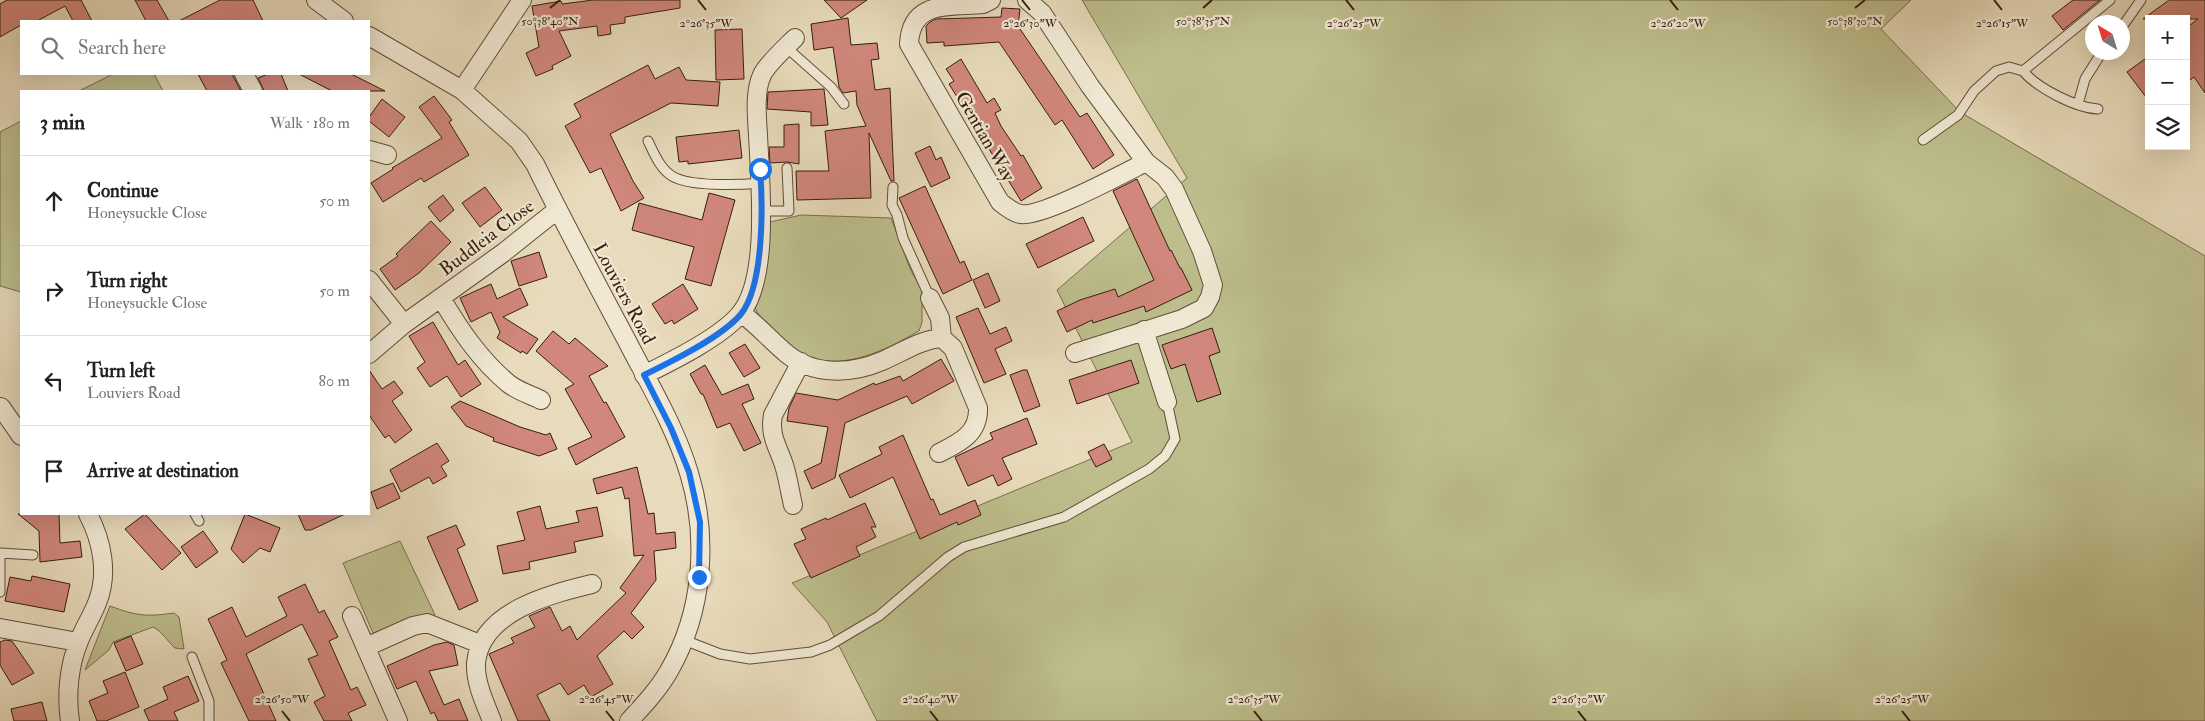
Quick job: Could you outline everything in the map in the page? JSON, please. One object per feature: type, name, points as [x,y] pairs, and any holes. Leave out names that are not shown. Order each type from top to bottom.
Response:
[{"type":"street","points":[[316,0],[343,20]]},
{"type":"street","points":[[462,90],[522,0]]},
{"type":"street","name":"Gentian Way","points":[[991,0],[983,4],[927,10],[912,23],[909,44],[1000,202],[1020,214],[1032,213],[1085,192],[1146,162]]},
{"type":"street","points":[[1027,0],[1042,13],[1090,86],[1146,162],[1165,177],[1174,189],[1202,251],[1213,286],[1204,308],[1182,319],[1075,353]]},
{"type":"street","name":"Louviers Road","points":[[370,37],[462,90],[519,141],[535,164],[557,210],[644,375],[671,428],[689,472],[700,522],[699,577],[694,611],[684,640],[669,671],[647,702],[628,721]]},
{"type":"street","points":[[644,375],[703,342],[733,322],[748,302],[755,280],[760,244],[761,183],[758,93],[762,75],[791,42]]},
{"type":"street","points":[[245,75],[252,90]]},
{"type":"street","points":[[370,150],[387,155]]},
{"type":"street","name":"Buddleia Close","points":[[370,353],[404,324],[503,253],[557,210]]},
{"type":"street","points":[[370,281],[404,324]]},
{"type":"street","name":"Buddleia Close","points":[[441,298],[463,335],[483,358],[510,385],[540,400]]},
{"type":"street","points":[[930,298],[940,318],[942,338],[953,348],[978,408],[978,419],[966,438],[939,453]]},
{"type":"street","points":[[741,313],[789,355],[801,362],[825,370],[847,372],[871,366],[926,341],[942,338]]},
{"type":"street","points":[[1144,330],[1167,402]]},
{"type":"street","points":[[793,505],[784,465],[771,433],[771,424],[773,415],[801,362]]},
{"type":"street","points":[[1,407],[20,435]]},
{"type":"street","points":[[70,721],[68,695],[78,642],[98,602],[103,578],[102,549],[88,515]]},
{"type":"street","points":[[492,721],[478,685],[476,663],[480,644],[491,629],[504,618],[556,593],[592,584]]},
{"type":"street","points":[[352,616],[398,721]]},
{"type":"street","points":[[366,647],[413,626],[427,622],[480,644]]},
{"type":"street","points":[[0,628],[78,642]]},
{"type":"lane","points":[[2023,71],[2110,0]]},
{"type":"lane","points":[[2130,15],[2140,0]]},
{"type":"lane","points":[[791,42],[844,104]]},
{"type":"lane","points":[[2078,104],[2085,79],[2097,60]]},
{"type":"lane","points":[[1923,140],[1958,115],[1974,91],[1996,71],[2009,67],[2023,71],[2052,94],[2088,108],[2098,109]]},
{"type":"lane","points":[[648,141],[661,166],[673,177],[692,182],[721,185],[761,183]]},
{"type":"lane","points":[[760,212],[789,211],[787,168]]},
{"type":"lane","points":[[893,187],[892,206],[897,215],[912,259],[930,298]]},
{"type":"lane","points":[[684,640],[720,654],[750,659],[811,652],[830,645],[879,616],[948,557],[964,547],[1064,518],[1149,469],[1165,456],[1175,439],[1167,402]]},
{"type":"lane","points":[[0,592],[0,555],[33,555]]},
{"type":"lane","points":[[192,657],[209,701],[209,721]]},
{"type":"green space","points":[[1082,0],[1911,0],[1881,29],[1960,112],[2205,256],[2205,721],[877,721],[827,622],[792,583],[1132,442],[1057,290],[1187,178]]},
{"type":"green space","points":[[111,75],[155,75],[162,90],[81,90]]},
{"type":"green space","points":[[20,122],[20,292],[0,286],[0,132]]},
{"type":"green space","points":[[801,215],[891,218],[911,271],[922,289],[922,322],[919,331],[889,347],[857,358],[840,361],[824,361],[808,357],[783,342],[755,308],[767,256],[770,222]]},
{"type":"green space","points":[[400,541],[435,615],[373,633],[343,563]]},
{"type":"green space","points":[[110,606],[142,615],[174,613],[179,617],[184,649],[175,648],[153,627],[113,642],[109,650],[85,670]]},
{"type":"building","points":[[7,0],[81,0],[91,20],[72,20],[65,6],[39,20],[20,20],[20,26],[0,37],[0,4]]},
{"type":"building","points":[[135,0],[157,0],[168,20],[145,20]]},
{"type":"building","points":[[220,0],[253,0],[263,20],[181,20]]},
{"type":"building","points":[[593,0],[680,0],[680,8],[625,17],[625,23],[610,25],[611,34],[598,36],[597,26],[559,31],[571,56],[552,66],[553,69],[536,76],[526,53],[539,47],[532,6],[561,1],[562,4]]},
{"type":"building","points":[[824,0],[867,0],[841,18]]},
{"type":"building","points":[[2073,0],[2100,0],[2063,30],[2052,16]]},
{"type":"building","points":[[2169,0],[2205,0],[2205,93],[2194,77],[2190,80],[2190,25],[2198,19],[2190,19],[2190,15],[2148,15]]},
{"type":"building","points":[[1002,8],[1020,9],[1018,26],[1080,117],[1087,113],[1114,155],[1093,169],[1062,120],[1055,125],[999,42],[944,46],[944,42],[927,43],[926,26],[936,19],[1001,17]]},
{"type":"building","points":[[848,18],[851,45],[877,43],[879,59],[871,60],[875,90],[890,88],[894,181],[891,181],[869,133],[871,198],[797,200],[796,171],[829,171],[825,131],[866,126],[857,105],[856,91],[843,93],[839,87],[833,47],[814,50],[811,24]]},
{"type":"building","points":[[742,29],[744,79],[716,80],[715,30]]},
{"type":"building","points":[[961,59],[987,103],[994,98],[1001,110],[995,113],[1001,126],[1021,156],[1023,155],[1042,188],[1021,201],[949,84],[954,81],[946,69]]},
{"type":"building","points":[[2145,59],[2145,96],[2127,72]]},
{"type":"building","points":[[648,65],[655,79],[679,67],[686,80],[720,82],[718,106],[671,103],[610,134],[633,181],[644,198],[621,211],[601,168],[590,173],[565,126],[581,117],[574,104]]},
{"type":"building","points":[[199,75],[233,75],[240,90],[206,90]]},
{"type":"building","points":[[266,75],[281,75],[288,90],[264,90],[258,78]]},
{"type":"building","points":[[301,75],[353,75],[385,91],[370,90],[330,90]]},
{"type":"building","points":[[824,89],[828,125],[811,126],[811,112],[767,109],[768,92]]},
{"type":"building","points":[[434,96],[452,120],[449,122],[469,155],[424,182],[421,178],[383,202],[371,183],[442,138],[419,107]]},
{"type":"building","points":[[382,99],[405,117],[389,137],[370,122],[370,116]]},
{"type":"building","points":[[799,124],[799,164],[787,162],[770,163],[769,147],[784,147],[784,125]]},
{"type":"building","points":[[739,130],[742,158],[688,164],[688,161],[679,162],[676,137]]},
{"type":"building","points":[[930,146],[936,160],[941,157],[950,178],[931,187],[915,153]]},
{"type":"building","points":[[1137,179],[1170,251],[1192,290],[1146,312],[1144,306],[1093,323],[1092,320],[1067,332],[1057,311],[1080,300],[1115,289],[1118,297],[1154,280],[1113,191]]},
{"type":"building","points":[[925,186],[960,263],[964,261],[972,280],[943,294],[899,198]]},
{"type":"building","points":[[485,187],[502,210],[480,227],[462,203]]},
{"type":"building","points":[[709,193],[735,200],[711,286],[685,279],[694,247],[632,230],[639,203],[702,220]]},
{"type":"building","points":[[443,195],[454,210],[440,222],[428,207]]},
{"type":"building","points":[[1083,217],[1094,241],[1038,268],[1026,244]]},
{"type":"building","points":[[431,221],[451,242],[419,273],[395,290],[380,269],[398,256],[396,254]]},
{"type":"building","points":[[539,252],[547,277],[519,286],[511,261]]},
{"type":"building","points":[[988,273],[1000,301],[985,308],[973,280]]},
{"type":"building","points":[[491,284],[497,299],[520,288],[528,305],[503,317],[538,339],[527,354],[522,351],[521,353],[497,338],[500,332],[491,312],[471,322],[460,298]]},
{"type":"building","points":[[683,284],[698,309],[674,324],[672,320],[665,324],[652,304]]},
{"type":"building","points":[[978,308],[990,334],[1006,327],[1012,341],[995,349],[1006,374],[984,383],[956,317]]},
{"type":"building","points":[[433,322],[458,365],[465,360],[481,384],[461,397],[447,376],[430,387],[417,368],[425,362],[409,336]]},
{"type":"building","points":[[1212,328],[1220,352],[1209,356],[1221,394],[1197,402],[1185,364],[1171,369],[1162,345]]},
{"type":"building","points":[[553,331],[569,344],[575,338],[608,366],[589,376],[625,437],[576,465],[568,448],[592,437],[565,389],[574,384],[536,351]]},
{"type":"building","points":[[745,344],[760,368],[744,377],[729,353]]},
{"type":"building","points":[[941,359],[954,381],[912,404],[907,396],[845,423],[835,478],[812,489],[804,471],[821,463],[828,427],[787,421],[789,408],[796,393],[838,400],[874,383],[875,385],[900,376],[903,381]]},
{"type":"building","points":[[1131,360],[1139,383],[1077,404],[1069,380]]},
{"type":"building","points":[[705,365],[722,395],[748,384],[754,399],[742,404],[761,443],[744,451],[730,423],[717,428],[703,394],[701,394],[690,374]]},
{"type":"building","points":[[1027,370],[1040,406],[1024,412],[1010,375]]},
{"type":"building","points":[[370,371],[382,389],[394,381],[403,393],[392,401],[412,430],[395,443],[389,435],[385,438],[370,416]]},
{"type":"building","points":[[460,401],[520,427],[546,435],[550,433],[557,449],[539,456],[493,441],[494,438],[466,426],[451,407]]},
{"type":"building","points":[[1027,418],[1037,444],[1002,458],[1012,479],[998,486],[993,475],[968,486],[955,457],[993,439],[990,433]]},
{"type":"building","points":[[903,435],[931,500],[933,499],[940,515],[975,500],[981,515],[958,525],[957,522],[920,539],[893,477],[850,498],[839,475],[882,454],[879,447]]},
{"type":"building","points":[[437,443],[449,461],[441,466],[447,476],[433,484],[429,477],[401,492],[390,470]]},
{"type":"building","points":[[1104,444],[1112,459],[1096,467],[1088,452]]},
{"type":"building","points":[[637,467],[648,514],[654,513],[656,534],[675,532],[676,548],[654,551],[656,580],[631,613],[644,627],[632,639],[624,631],[597,656],[613,684],[591,697],[584,685],[568,695],[560,683],[537,695],[550,721],[518,721],[489,654],[514,643],[511,638],[535,627],[529,616],[550,607],[562,631],[570,626],[577,640],[626,593],[620,588],[644,555],[634,556],[629,498],[625,499],[622,487],[597,494],[593,479]]},
{"type":"building","points":[[393,483],[400,498],[377,509],[371,492]]},
{"type":"building","points":[[865,503],[876,527],[871,527],[876,537],[856,547],[860,556],[811,578],[794,544],[806,539],[801,529]]},
{"type":"building","points":[[540,506],[546,529],[579,522],[576,511],[597,507],[603,536],[574,542],[576,552],[529,562],[530,569],[503,574],[497,546],[525,540],[517,512]]},
{"type":"building","points":[[18,514],[59,515],[60,543],[80,541],[82,557],[40,562],[39,531]]},
{"type":"building","points":[[146,515],[181,553],[162,570],[125,529]]},
{"type":"building","points":[[245,515],[280,528],[270,552],[260,548],[243,563],[231,549]]},
{"type":"building","points":[[298,515],[343,515],[311,530],[305,530]]},
{"type":"building","points":[[456,525],[465,545],[457,549],[478,601],[459,610],[427,537]]},
{"type":"building","points":[[203,531],[218,552],[196,568],[181,547]]},
{"type":"building","points":[[32,576],[70,584],[64,612],[5,601],[10,577],[31,581]]},
{"type":"building","points":[[305,584],[319,613],[324,610],[338,637],[329,641],[351,690],[357,687],[366,705],[348,713],[352,721],[324,721],[314,702],[325,696],[308,659],[318,655],[302,624],[246,654],[276,721],[249,721],[221,663],[227,660],[208,619],[232,607],[246,637],[287,616],[278,597]]},
{"type":"building","points":[[131,636],[143,664],[126,671],[114,643]]},
{"type":"building","points":[[5,640],[12,641],[34,673],[12,685],[0,665],[0,642]]},
{"type":"building","points":[[447,642],[454,645],[458,665],[429,671],[444,705],[459,699],[468,721],[438,721],[434,712],[431,714],[416,681],[397,689],[387,666],[434,645]]},
{"type":"building","points":[[125,672],[139,707],[106,721],[97,721],[89,701],[108,693],[103,681]]},
{"type":"building","points":[[188,676],[199,701],[174,712],[178,721],[149,721],[144,710],[168,699],[163,687]]},
{"type":"building","points":[[42,702],[47,721],[14,721],[11,709]]},
{"type":"route","points":[[699,577],[700,522],[689,472],[671,428],[644,375],[703,342],[733,322],[748,302],[755,280],[760,244],[760,169]]}]
